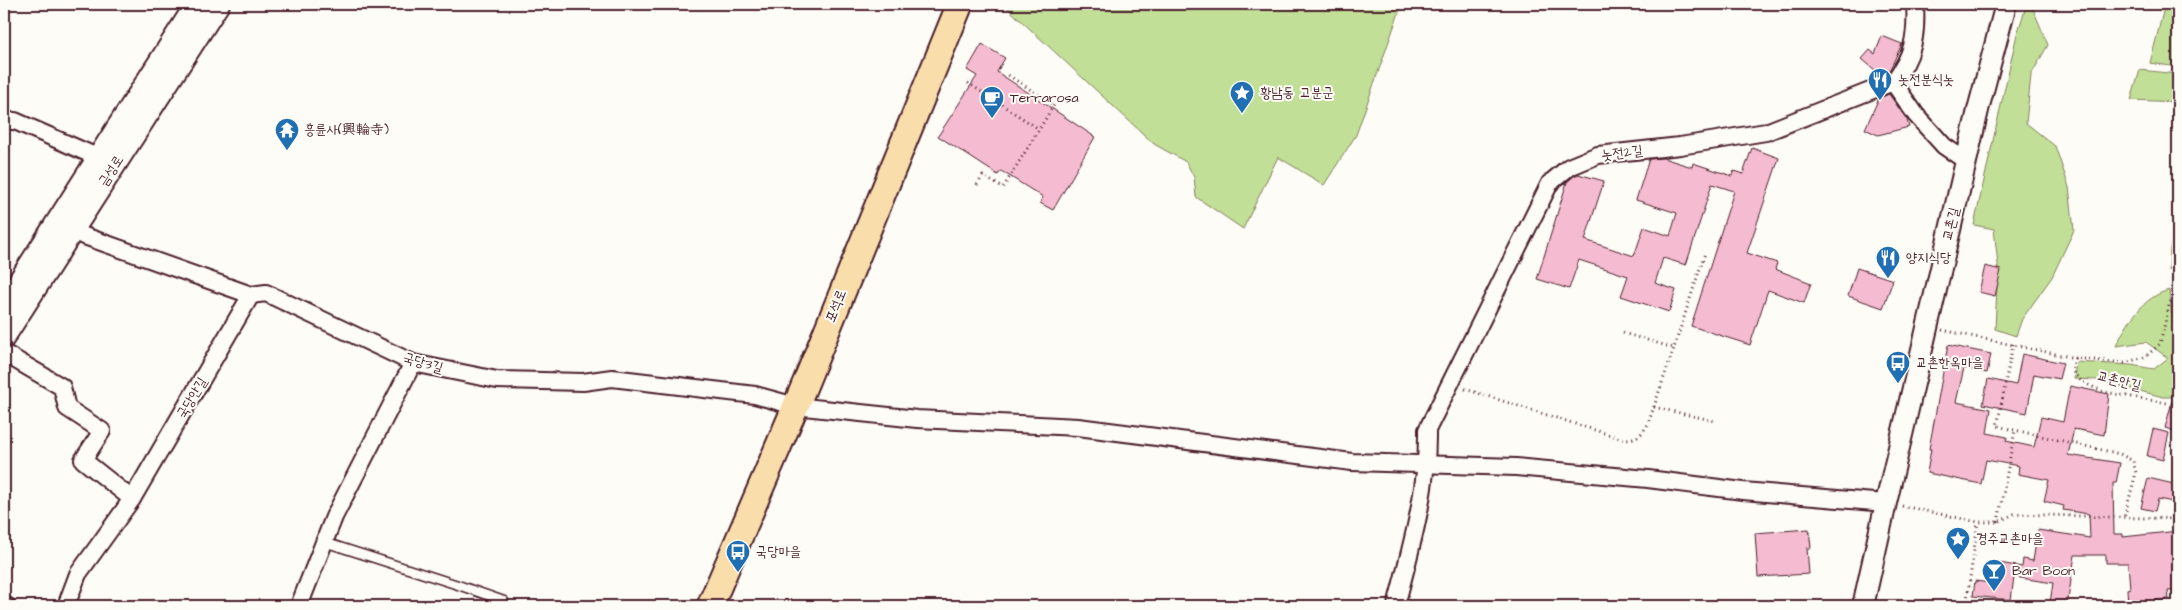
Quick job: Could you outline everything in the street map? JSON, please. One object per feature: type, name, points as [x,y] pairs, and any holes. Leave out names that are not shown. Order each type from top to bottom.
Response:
[{"type":"main road","name":"포석로","points":[[710,606],[795,406],[960,4]]},
{"type":"street","name":"금성로","points":[[4,304],[196,4]]},
{"type":"street","name":"금성로","points":[[4,338],[219,4]]},
{"type":"street","points":[[1915,4],[1914,42],[1906,66],[1893,82],[1916,115],[1944,146],[1966,161]]},
{"type":"street","name":"교촌길","points":[[1863,606],[1966,161],[2006,4]]},
{"type":"street","name":"놋전2길","points":[[1396,606],[1416,526],[1428,464],[1427,430],[1550,184],[1569,167],[1598,155],[1680,146],[1766,132],[1893,82]]},
{"type":"street","points":[[4,121],[15,120],[97,157]]},
{"type":"street","name":"국당3길","points":[[73,232],[251,295],[266,293],[413,363],[497,380],[583,382],[612,378],[755,395],[795,406],[917,418],[1078,427],[1352,462],[1526,468],[1648,479],[1743,491],[1886,503]]},
{"type":"street","name":"국당안길","points":[[66,606],[78,574],[132,499],[251,295]]},
{"type":"street","points":[[4,353],[62,387],[67,408],[102,431],[83,460],[132,499]]},
{"type":"street","points":[[299,606],[334,517],[413,363]]},
{"type":"lane","points":[[324,542],[458,584],[504,602],[502,606]]},
{"type":"path","points":[[977,185],[983,176],[1003,188],[1054,105],[1008,75]]},
{"type":"path","points":[[968,83],[1039,128]]},
{"type":"path","points":[[1450,384],[1623,439],[1634,439],[1642,434],[1654,407],[1705,253]]},
{"type":"path","points":[[1927,327],[2075,358],[2124,362],[2145,357],[2160,344],[2169,306],[2178,284]]},
{"type":"path","points":[[1623,333],[1674,348]]},
{"type":"path","points":[[2013,344],[1997,426],[2120,454],[2133,461],[2136,473],[2124,518]]},
{"type":"path","name":"교촌안길","points":[[2075,358],[2072,371],[2082,382],[2104,392],[2178,405]]},
{"type":"path","points":[[1654,407],[1715,421]]},
{"type":"path","points":[[1998,522],[2015,430]]},
{"type":"path","points":[[1886,503],[1978,522],[1998,522],[2014,514],[2178,519]]},
{"type":"path","points":[[1966,606],[1978,522]]},
{"type":"green space","name":"황남동 고분군","points":[[1003,4],[1402,4],[1356,135],[1324,185],[1278,157],[1243,229],[1196,197],[1194,177],[1186,162],[1154,144]]},
{"type":"green space","points":[[2027,4],[2031,4],[2048,45],[2031,75],[2026,123],[2055,146],[2069,187],[2074,230],[2052,277],[2022,319],[2016,336],[1995,329],[1998,264],[1994,229],[1974,225],[2017,34]]},
{"type":"green space","points":[[2165,4],[2178,4],[2178,67],[2150,63]]},
{"type":"green space","points":[[2140,70],[2178,74],[2178,102],[2131,100]]},
{"type":"green space","points":[[2178,209],[2178,262],[2169,271],[2170,249]]},
{"type":"green space","points":[[2169,290],[2174,328],[2178,329],[2177,397],[2163,397],[2097,380],[2074,379],[2076,362],[2131,365],[2154,369],[2168,358],[2146,342],[2116,346],[2137,312],[2151,298]]},
{"type":"building","points":[[1882,36],[1902,44],[1887,74],[1882,76],[1862,59],[1870,50],[1875,54]]},
{"type":"building","points":[[982,44],[1005,58],[997,72],[1095,137],[1053,210],[1040,203],[1043,197],[1001,171],[998,175],[938,136],[977,76],[967,70]]},
{"type":"building","points":[[1889,94],[1907,120],[1909,127],[1878,135],[1865,129],[1879,98]]},
{"type":"building","points":[[1752,148],[1779,158],[1747,253],[1777,263],[1775,269],[1811,283],[1804,303],[1768,290],[1750,345],[1691,326],[1734,191],[1712,184],[1686,265],[1663,258],[1655,283],[1676,290],[1669,312],[1621,296],[1628,276],[1579,260],[1569,289],[1537,279],[1567,182],[1574,176],[1578,174],[1604,181],[1585,240],[1634,256],[1644,227],[1670,236],[1677,213],[1636,200],[1649,159],[1663,158],[1692,167],[1693,163],[1732,176],[1734,171],[1743,174]]},
{"type":"building","points":[[1985,266],[2001,270],[1995,296],[1979,292]]},
{"type":"building","points":[[1857,268],[1893,280],[1883,308],[1848,296]]},
{"type":"building","points":[[1948,345],[1991,354],[1987,373],[1964,368],[1956,402],[1991,409],[1987,433],[2007,437],[2006,441],[2034,447],[2041,417],[2063,422],[2070,386],[2109,394],[2104,435],[2074,429],[2068,455],[2120,463],[2116,483],[2113,483],[2114,534],[2123,534],[2123,537],[2178,531],[2178,590],[2168,591],[2169,599],[2128,604],[2127,589],[2130,588],[2128,563],[2106,563],[2106,555],[2075,555],[2067,606],[2050,603],[2053,583],[2014,577],[2011,600],[1973,596],[1975,581],[1991,583],[1994,562],[2022,567],[2023,559],[2033,561],[2038,530],[2090,538],[2089,514],[2063,510],[2064,506],[2044,501],[2049,480],[2018,474],[2019,466],[1986,460],[1981,484],[1927,473],[1931,449],[1929,449]]},
{"type":"building","points":[[2022,354],[2063,363],[2059,379],[2034,374],[2027,413],[1983,404],[1988,379],[2016,385]]},
{"type":"building","points":[[2174,394],[2178,395],[2178,432],[2165,428]]},
{"type":"building","points":[[2153,429],[2169,433],[2163,460],[2147,456]]},
{"type":"building","points":[[2148,478],[2178,485],[2178,503],[2158,499],[2155,511],[2141,508]]},
{"type":"building","points":[[1809,529],[1811,548],[1807,548],[1809,574],[1758,577],[1755,533]]},
{"type":"place","name":"놋전분식놋","points":[[1880,101]]},
{"type":"place","name":"황남동 고분군","points":[[1242,114]]},
{"type":"place","name":"Terrarosa","points":[[992,119]]},
{"type":"place","name":"흥륜사(興輪寺)","points":[[287,151]]},
{"type":"place","name":"양지식당","points":[[1888,279]]},
{"type":"place","name":"교촌한옥마을","points":[[1898,384]]},
{"type":"place","name":"경주교촌마을","points":[[1958,560]]},
{"type":"place","name":"국당마을","points":[[738,573]]},
{"type":"place","name":"Bar Boon","points":[[1994,592]]}]
